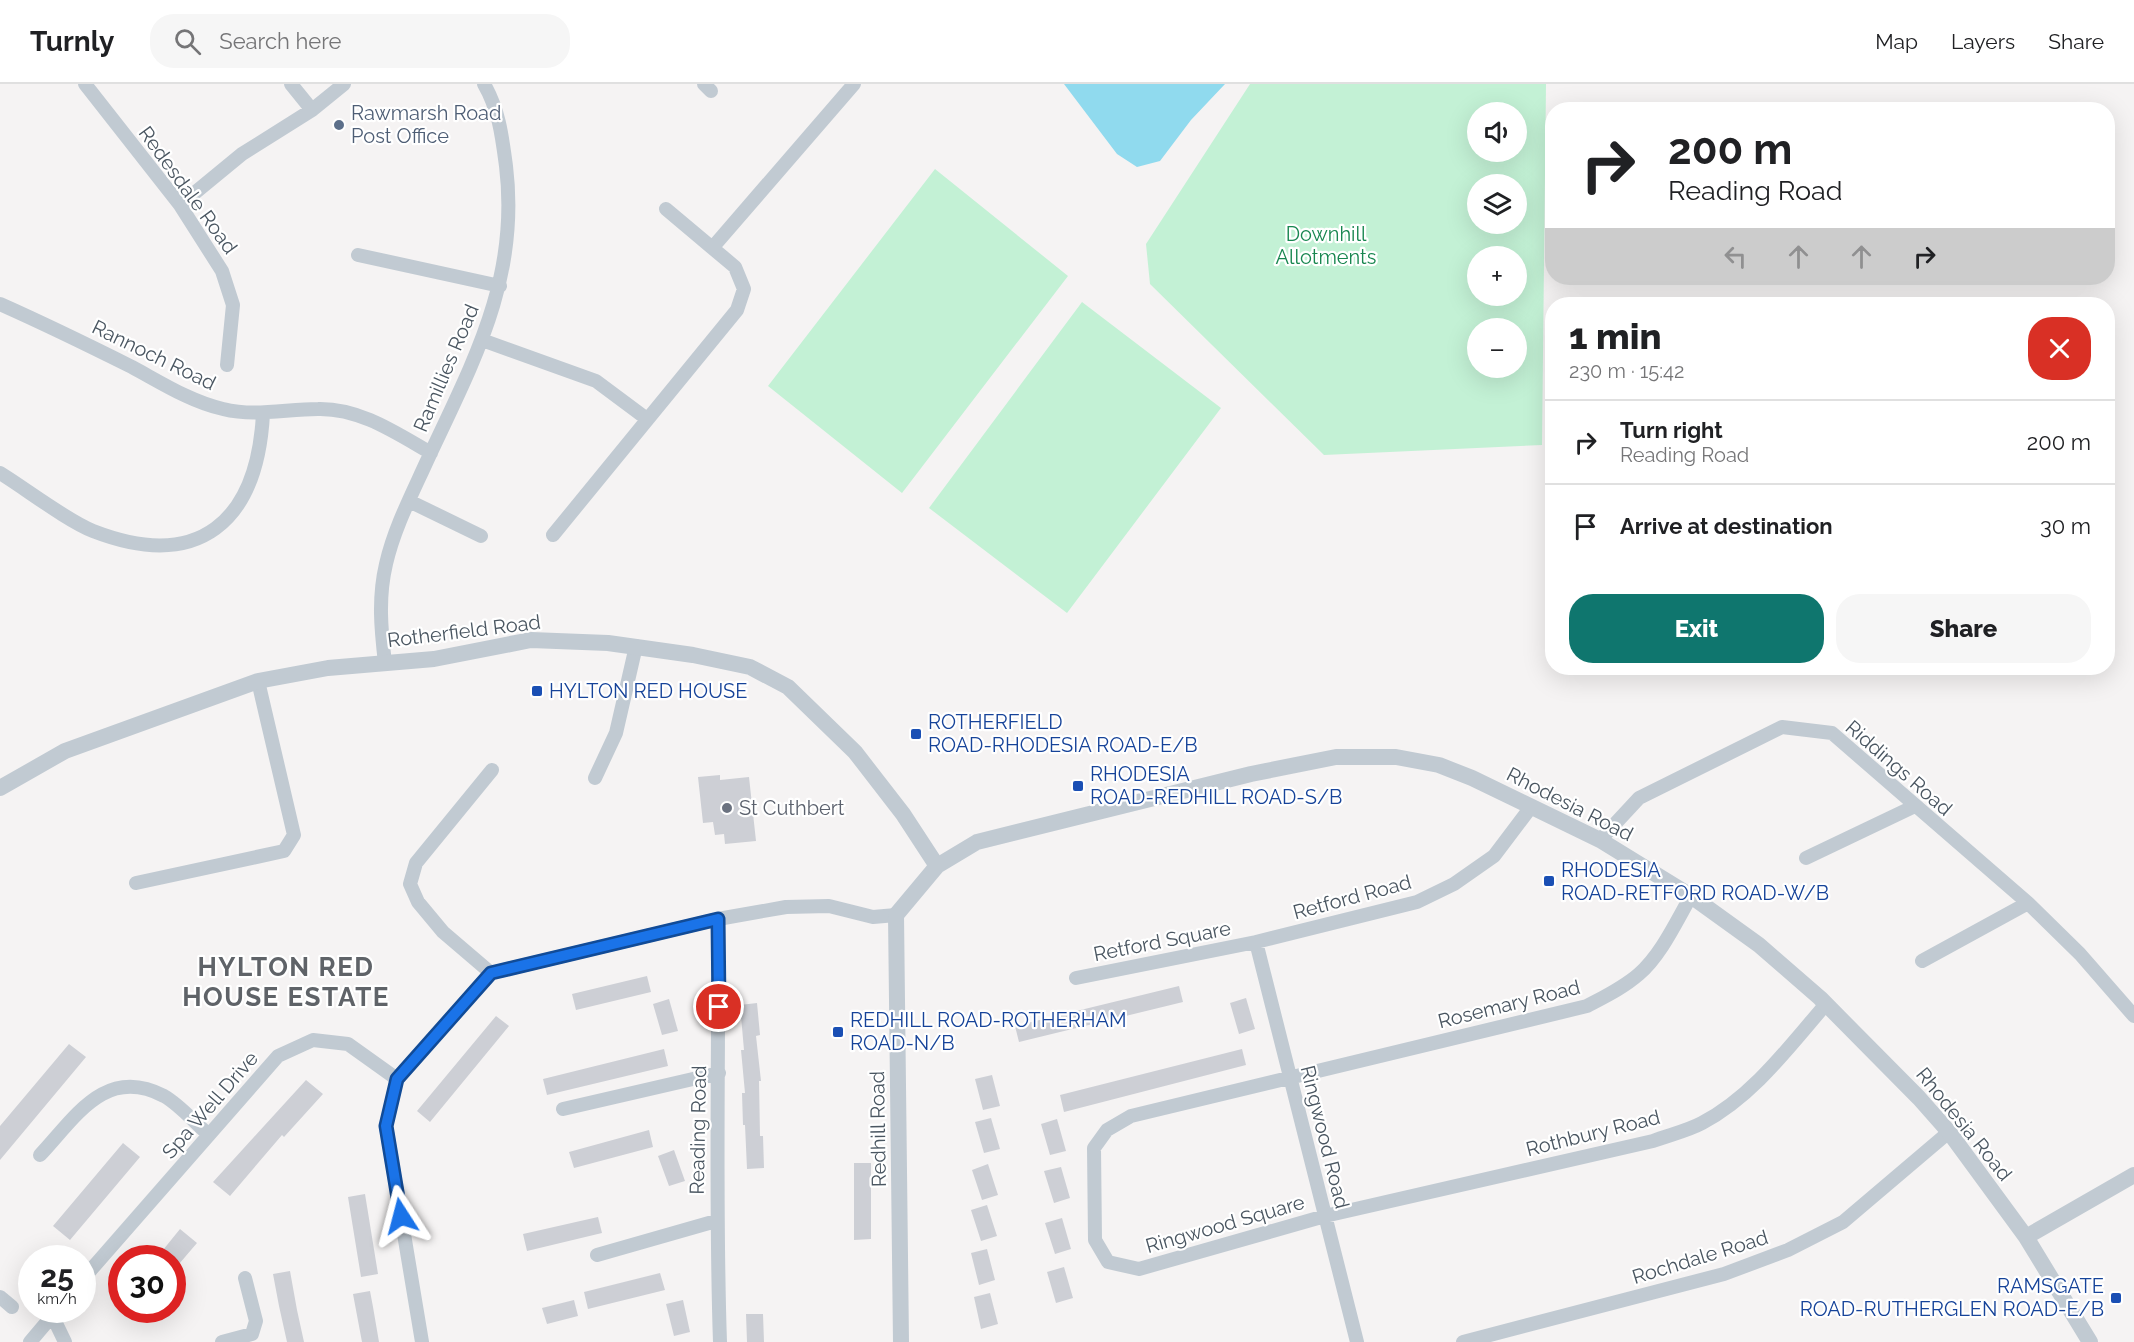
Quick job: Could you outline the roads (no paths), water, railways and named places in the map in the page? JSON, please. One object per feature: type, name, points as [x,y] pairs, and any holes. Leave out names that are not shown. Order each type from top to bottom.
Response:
[{"type":"street","name":"Redesdale Road","points":[[85,84],[180,205],[222,271],[234,305],[227,365]]},
{"type":"street","points":[[291,84],[312,110]]},
{"type":"street","points":[[180,205],[242,154],[312,110],[344,84]]},
{"type":"street","name":"Ramillies Road","points":[[385,663],[379,612],[386,564],[409,501],[482,340],[500,286],[508,236],[508,186],[495,104],[484,84]]},
{"type":"street","points":[[713,247],[854,84]]},
{"type":"street","points":[[554,535],[737,310],[744,289],[735,267],[666,210]]},
{"type":"street","points":[[358,255],[500,286]]},
{"type":"street","name":"Rannoch Road","points":[[0,304],[73,337],[192,397],[222,409],[263,414],[320,408],[350,413],[371,420],[431,453]]},
{"type":"street","points":[[482,340],[596,381],[647,419]]},
{"type":"street","points":[[0,473],[91,530],[147,546],[177,544],[203,536],[227,520],[245,496],[254,471],[263,414]]},
{"type":"street","points":[[409,501],[480,536]]},
{"type":"street","name":"Rotherfield Road","points":[[0,788],[65,751],[258,681],[328,668],[434,659],[531,640],[636,646],[750,667],[788,687],[855,752],[903,814],[937,866]]},
{"type":"street","points":[[596,778],[616,733],[636,646]]},
{"type":"street","points":[[136,883],[284,851],[294,835],[258,681]]},
{"type":"street","name":"Riddings Road","points":[[1600,840],[1639,798],[1782,727],[1832,733],[2028,903],[2079,954],[2134,1016]]},
{"type":"street","name":"Rhodesia Road","points":[[896,915],[937,866],[977,842],[1251,774],[1336,757],[1396,757],[1439,765],[1472,778],[1600,840],[1691,896],[1759,945],[1826,1004],[1949,1132],[2026,1237],[2090,1342]]},
{"type":"street","points":[[491,973],[443,932],[418,902],[410,884],[416,863],[492,770]]},
{"type":"street","points":[[1806,858],[1915,806]]},
{"type":"street","name":"Retford Road","points":[[1256,942],[1417,902],[1454,884],[1494,856],[1531,807]]},
{"type":"street","name":"Rosemary Road","points":[[1290,1078],[1587,1006],[1614,992],[1640,973],[1665,940],[1691,896]]},
{"type":"street","points":[[1922,961],[2028,903]]},
{"type":"street","points":[[422,1342],[386,1126],[397,1079],[491,973],[718,919],[786,908],[829,906],[873,917],[896,915]]},
{"type":"street","name":"Redhill Road","points":[[896,915],[902,1342]]},
{"type":"street","name":"Reading Road","points":[[718,919],[719,1073],[716,1221],[720,1342]]},
{"type":"street","name":"Retford Square","points":[[1076,978],[1256,942]]},
{"type":"street","name":"Ringwood Road","points":[[1256,942],[1357,1342]]},
{"type":"street","name":"Rothbury Road","points":[[1325,1216],[1653,1141],[1701,1123],[1734,1101],[1772,1066],[1826,1004]]},
{"type":"street","name":"Spa Well Drive","points":[[96,1264],[278,1056],[313,1040],[348,1044],[397,1079]]},
{"type":"street","points":[[563,1109],[719,1073]]},
{"type":"street","name":"Ringwood Square","points":[[1290,1078],[1131,1116],[1107,1130],[1094,1148],[1095,1240],[1108,1262],[1138,1269],[1325,1216]]},
{"type":"street","points":[[40,1155],[97,1095],[117,1085],[142,1089],[164,1096],[209,1135]]},
{"type":"street","name":"Rochdale Road","points":[[1463,1342],[1724,1274],[1788,1250],[1843,1222],[1949,1132]]},
{"type":"street","points":[[2026,1237],[2134,1175]]},
{"type":"street","points":[[597,1255],[716,1221]]},
{"type":"street","points":[[222,1342],[252,1334],[256,1321],[245,1278]]},
{"type":"street","points":[[0,1297],[12,1307]]},
{"type":"street","points":[[30,1342],[46,1323]]},
{"type":"street","points":[[59,1323],[65,1342]]},
{"type":"water","points":[[1064,84],[1225,84],[1191,120],[1160,161],[1137,167],[1117,154]]},
{"type":"place","name":"Rawmarsh Road Post Office","points":[[339,125]]},
{"type":"place","name":"HYLTON RED HOUSE","points":[[537,691]]},
{"type":"place","name":"ROTHERFIELD ROAD-RHODESIA ROAD-E/B","points":[[916,734]]},
{"type":"place","name":"RHODESIA ROAD-REDHILL ROAD-S/B","points":[[1078,786]]},
{"type":"place","name":"St Cuthbert","points":[[727,808]]},
{"type":"place","name":"RHODESIA ROAD-RETFORD ROAD-W/B","points":[[1549,881]]},
{"type":"place","name":"REDHILL ROAD-ROTHERHAM ROAD-N/B","points":[[838,1032]]},
{"type":"place","name":"RAMSGATE ROAD-RUTHERGLEN ROAD-E/B","points":[[2116,1298]]},
{"type":"district","name":"HYLTON RED HOUSE ESTATE","points":[[286,982]]},
{"type":"park label","name":"Downhill Allotments","points":[[1326,246]]}]
